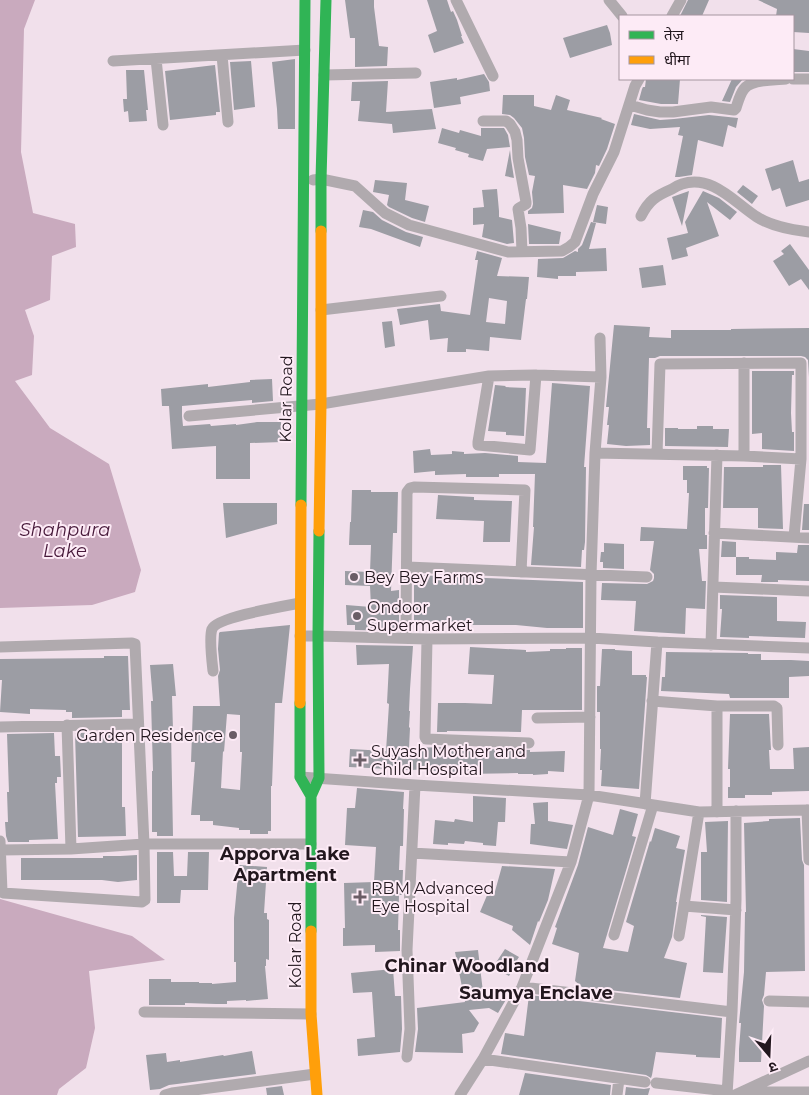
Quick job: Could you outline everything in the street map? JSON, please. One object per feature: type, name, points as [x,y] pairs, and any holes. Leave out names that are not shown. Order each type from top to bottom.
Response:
[{"type":"main road","name":"Kolar Road","points":[[300,777],[305,0]]},
{"type":"main road","name":"Kolar Road","points":[[317,1095],[311,1014],[311,796],[319,778],[321,179],[326,0]]},
{"type":"main road","points":[[300,777],[311,796]]},
{"type":"street","points":[[456,0],[493,76]]},
{"type":"street","points":[[609,0],[621,15]]},
{"type":"street","points":[[673,15],[681,0]]},
{"type":"street","points":[[113,61],[305,50]]},
{"type":"street","points":[[222,55],[228,122]]},
{"type":"street","points":[[156,58],[163,126]]},
{"type":"street","points":[[324,75],[416,73]]},
{"type":"street","points":[[794,79],[809,79]]},
{"type":"street","points":[[630,105],[660,112],[711,107],[734,110],[743,90],[750,84],[766,80]]},
{"type":"street","points":[[305,180],[321,179],[355,186],[385,213],[409,224],[508,252],[562,251],[575,242],[593,194],[614,152],[636,81]]},
{"type":"street","points":[[483,121],[506,121],[515,132],[526,202],[526,204],[518,209],[522,252]]},
{"type":"street","points":[[641,216],[647,204],[662,193],[683,183],[700,182],[720,190],[758,218],[776,225],[809,232]]},
{"type":"street","points":[[321,310],[441,296]]},
{"type":"street","points":[[460,1095],[483,1058],[522,987],[571,862],[589,795],[591,575],[595,453],[601,377],[600,338]]},
{"type":"street","points":[[744,363],[744,456]]},
{"type":"street","points":[[657,454],[660,364],[801,363],[801,459],[794,537]]},
{"type":"street","points":[[489,376],[478,445],[530,450],[536,375]]},
{"type":"street","points":[[189,416],[321,404],[489,376],[601,377]]},
{"type":"street","points":[[595,453],[801,459]]},
{"type":"street","points":[[711,644],[717,456]]},
{"type":"street","points":[[406,638],[407,492],[410,488],[525,490],[521,572]]},
{"type":"street","points":[[714,533],[809,538]]},
{"type":"street","points":[[407,567],[647,577]]},
{"type":"street","points":[[712,587],[809,590]]},
{"type":"street","points":[[213,672],[211,630],[215,624],[245,614],[300,603]]},
{"type":"street","points":[[300,636],[428,639],[591,638],[809,648]]},
{"type":"street","points":[[428,639],[426,739],[529,743]]},
{"type":"street","points":[[614,935],[649,804],[652,701],[657,642]]},
{"type":"street","points":[[0,647],[135,644],[145,900],[142,902],[3,893],[0,841]]},
{"type":"street","points":[[652,701],[717,706],[776,707],[778,745]]},
{"type":"street","points":[[717,706],[717,812]]},
{"type":"street","points":[[537,718],[590,717]]},
{"type":"street","points":[[0,727],[138,724]]},
{"type":"street","points":[[67,725],[71,849]]},
{"type":"street","points":[[300,777],[589,795],[698,812],[808,810],[809,860]]},
{"type":"street","points":[[407,1057],[410,1029],[407,950],[415,785]]},
{"type":"street","points":[[733,1093],[732,1012],[736,910],[736,811]]},
{"type":"street","points":[[680,936],[698,812]]},
{"type":"street","points":[[1,850],[71,849],[144,844],[311,844]]},
{"type":"street","points":[[412,853],[571,862]]},
{"type":"street","points":[[684,906],[736,910]]},
{"type":"street","points":[[522,987],[732,1012]]},
{"type":"street","points":[[769,1001],[809,1002]]},
{"type":"street","points":[[144,1012],[311,1014]]},
{"type":"street","points":[[483,1058],[620,1079],[733,1093],[809,1092]]},
{"type":"street","points":[[733,1093],[809,1061]]},
{"type":"street","points":[[166,1095],[315,1074]]},
{"type":"street","points":[[617,1095],[620,1079]]},
{"type":"water","name":"Shahpura Lake","points":[[0,0],[35,0],[24,29],[21,152],[33,213],[75,224],[76,247],[52,256],[50,300],[25,310],[34,336],[32,375],[15,381],[50,428],[109,464],[141,570],[135,592],[92,605],[0,608]]},
{"type":"water","points":[[0,899],[132,936],[165,960],[89,971],[95,1028],[86,1068],[59,1089],[57,1095],[0,1095]]},
{"type":"building","points":[[345,0],[374,0],[379,46],[388,47],[387,66],[355,67],[355,38],[350,38]]},
{"type":"building","points":[[427,0],[447,0],[451,12],[453,11],[457,20],[464,43],[434,53],[428,35],[437,31]]},
{"type":"building","points":[[688,0],[709,0],[702,15],[680,15]]},
{"type":"building","points":[[758,0],[809,0],[809,33],[794,32],[794,15],[776,15],[777,9]]},
{"type":"building","points":[[607,25],[612,45],[570,58],[563,38]]},
{"type":"building","points":[[794,49],[809,51],[809,72],[794,72]]},
{"type":"building","points":[[295,59],[295,129],[278,129],[272,62]]},
{"type":"building","points":[[251,61],[255,107],[234,110],[230,62]]},
{"type":"building","points":[[215,65],[220,112],[216,112],[216,115],[170,120],[165,71]]},
{"type":"building","points":[[126,70],[144,70],[148,110],[146,110],[147,121],[129,122],[128,111],[124,112],[123,99],[127,99]]},
{"type":"building","points":[[484,74],[489,82],[490,91],[460,97],[461,104],[434,108],[430,82],[457,78],[457,80]]},
{"type":"building","points":[[646,80],[680,80],[678,104],[661,104],[639,100],[642,89],[645,87]]},
{"type":"building","points":[[732,80],[742,80],[736,87],[730,102],[722,101]]},
{"type":"building","points":[[388,81],[386,112],[432,109],[436,129],[393,133],[392,124],[358,121],[360,101],[351,101],[352,82]]},
{"type":"building","points":[[503,95],[534,95],[534,106],[551,110],[556,95],[570,100],[567,110],[602,118],[615,124],[607,149],[599,166],[596,165],[595,173],[587,189],[563,185],[564,213],[528,214],[533,204],[532,192],[535,176],[529,175],[522,128],[510,115],[502,114]]},
{"type":"building","points":[[634,114],[660,120],[709,115],[738,118],[736,128],[728,125],[723,147],[698,140],[692,175],[675,177],[683,136],[678,135],[680,127],[650,129],[631,125]]},
{"type":"building","points":[[442,128],[459,133],[460,130],[481,136],[481,128],[504,128],[508,135],[510,147],[487,149],[483,161],[468,157],[469,154],[438,143]]},
{"type":"building","points":[[510,150],[511,159],[514,178],[505,176]]},
{"type":"building","points":[[793,160],[799,182],[809,179],[809,200],[786,207],[780,188],[772,191],[765,169]]},
{"type":"building","points":[[375,180],[407,183],[405,200],[429,206],[425,222],[389,207],[387,205],[389,195],[373,192]]},
{"type":"building","points":[[743,185],[758,196],[752,204],[737,192]]},
{"type":"building","points":[[497,189],[499,217],[512,220],[514,243],[507,244],[482,237],[484,224],[473,225],[473,208],[484,207],[482,190]]},
{"type":"building","points":[[689,191],[682,226],[672,197]]},
{"type":"building","points":[[703,191],[719,198],[737,212],[730,220],[707,202],[719,236],[686,248],[688,256],[672,260],[667,238],[688,233],[685,222]]},
{"type":"building","points":[[597,205],[608,207],[606,224],[593,222]]},
{"type":"building","points":[[363,210],[373,212],[382,220],[406,232],[423,237],[420,247],[371,229],[359,227]]},
{"type":"building","points":[[591,222],[596,223],[589,249],[606,248],[607,271],[576,272],[576,276],[558,276],[558,279],[537,277],[538,259],[563,258],[575,251],[578,252]]},
{"type":"building","points":[[528,224],[561,232],[559,244],[529,244]]},
{"type":"building","points":[[790,244],[809,270],[809,290],[801,279],[789,286],[773,261],[784,254],[781,251]]},
{"type":"building","points":[[477,251],[502,258],[497,276],[529,277],[521,340],[490,337],[489,351],[466,349],[466,352],[447,352],[448,338],[430,340],[428,320],[400,325],[397,309],[440,304],[441,311],[470,315],[478,260],[475,260]],"holes":[[[489,298],[507,301],[505,324],[486,322]]]},
{"type":"building","points":[[663,265],[666,285],[642,288],[639,268]]},
{"type":"building","points":[[392,321],[395,346],[385,348],[382,322]]},
{"type":"building","points":[[614,325],[650,327],[649,337],[671,338],[671,330],[809,328],[809,377],[808,360],[801,356],[660,356],[649,358],[647,428],[650,428],[650,445],[626,446],[607,444],[609,407],[606,407]]},
{"type":"building","points":[[752,371],[794,371],[794,375],[792,375],[791,413],[794,451],[762,449],[762,433],[752,434]]},
{"type":"building","points":[[272,379],[273,401],[252,403],[252,400],[182,406],[183,426],[281,422],[282,442],[250,443],[250,479],[216,479],[216,446],[172,449],[169,406],[162,406],[161,389],[208,384],[208,387],[250,382],[250,380]]},
{"type":"building","points":[[552,383],[590,386],[584,467],[586,467],[585,542],[584,550],[582,550],[581,567],[531,565],[535,474],[499,474],[499,477],[466,477],[466,474],[435,475],[435,471],[414,473],[413,451],[430,449],[431,455],[452,454],[452,451],[464,452],[464,454],[485,453],[518,456],[518,462],[546,463]]},
{"type":"building","points":[[495,385],[526,388],[524,436],[488,431]]},
{"type":"building","points":[[697,426],[729,429],[728,447],[665,446],[665,428],[697,429]]},
{"type":"building","points":[[763,465],[781,465],[783,529],[758,528],[758,508],[723,508],[724,467],[763,467]]},
{"type":"building","points":[[683,466],[707,466],[709,468],[708,508],[705,508],[707,549],[699,549],[702,581],[706,581],[705,609],[686,608],[685,634],[634,631],[636,601],[601,600],[602,583],[647,584],[653,581],[654,574],[650,570],[654,541],[640,541],[641,527],[687,529],[689,493],[687,493],[687,480],[683,480]]},
{"type":"building","points":[[352,490],[398,492],[397,533],[393,533],[391,591],[399,590],[399,625],[397,624],[397,631],[355,630],[355,625],[347,625],[346,605],[371,607],[370,586],[345,585],[345,571],[370,572],[371,545],[349,545]]},
{"type":"building","points":[[438,495],[474,497],[474,500],[512,501],[510,542],[483,542],[484,521],[436,519]]},
{"type":"building","points":[[223,503],[277,503],[277,524],[226,538]]},
{"type":"building","points":[[804,504],[809,504],[809,530],[802,530]]},
{"type":"building","points":[[722,541],[736,542],[736,557],[721,557]]},
{"type":"building","points":[[604,543],[624,544],[624,569],[603,568],[603,562],[600,562],[601,552],[604,552]]},
{"type":"building","points":[[798,545],[809,545],[809,581],[778,580],[778,582],[761,582],[762,575],[736,575],[736,557],[776,560],[776,552],[797,553]]},
{"type":"building","points":[[414,575],[583,582],[583,628],[547,628],[516,625],[414,625]]},
{"type":"building","points":[[720,595],[777,597],[777,621],[806,622],[805,638],[720,637],[722,609],[720,609]]},
{"type":"building","points":[[290,625],[282,703],[275,703],[271,831],[268,831],[268,834],[250,834],[250,830],[213,825],[213,821],[200,821],[200,815],[191,815],[195,762],[191,762],[193,706],[220,706],[218,649],[220,632]],"holes":[[[227,714],[240,715],[240,752],[242,752],[240,790],[221,788]]]},
{"type":"building","points":[[356,645],[413,646],[409,748],[447,747],[447,751],[487,749],[530,750],[530,752],[565,751],[564,772],[548,771],[548,774],[533,775],[518,773],[465,774],[449,773],[449,770],[432,771],[432,769],[410,770],[349,767],[350,749],[386,751],[389,704],[387,703],[389,664],[357,665]]},
{"type":"building","points":[[470,647],[526,650],[526,652],[582,648],[582,710],[522,710],[521,732],[437,732],[438,703],[492,704],[494,675],[468,674]]},
{"type":"building","points":[[602,649],[632,651],[632,675],[646,675],[647,677],[639,789],[601,786],[600,712],[597,712],[597,686],[600,686]]},
{"type":"building","points":[[666,652],[748,653],[761,654],[761,660],[809,661],[809,676],[789,677],[789,698],[730,698],[729,694],[661,691],[662,677],[665,677]]},
{"type":"building","points":[[104,656],[128,656],[130,710],[122,710],[122,717],[72,718],[72,712],[66,712],[66,710],[30,709],[30,714],[0,712],[2,680],[0,680],[0,659],[104,658]]},
{"type":"building","points":[[173,664],[176,696],[172,696],[173,730],[171,731],[173,836],[157,836],[157,832],[152,832],[151,701],[153,701],[150,665]]},
{"type":"building","points":[[730,714],[769,714],[770,769],[794,769],[793,748],[809,747],[809,791],[772,792],[772,795],[745,795],[745,798],[728,798],[728,787],[730,787],[730,769],[728,769]]},
{"type":"building","points":[[122,732],[122,807],[125,807],[126,836],[78,837],[75,733]]},
{"type":"building","points":[[54,733],[55,756],[60,756],[61,777],[57,777],[57,783],[55,783],[58,839],[8,842],[5,822],[8,822],[7,792],[9,792],[7,734]]},
{"type":"building","points":[[357,788],[404,792],[403,846],[400,846],[399,870],[403,870],[402,895],[399,895],[398,930],[400,930],[400,951],[375,952],[375,945],[343,946],[343,928],[345,928],[344,883],[374,882],[376,847],[345,845],[347,808],[355,808]]},
{"type":"building","points":[[473,796],[506,798],[505,822],[498,822],[496,846],[465,841],[464,844],[433,844],[435,820],[454,822],[455,819],[473,822]]},
{"type":"building","points":[[548,802],[548,821],[573,825],[567,849],[530,844],[531,824],[535,824],[533,803]]},
{"type":"building","points":[[620,809],[638,814],[632,836],[636,837],[603,948],[628,952],[634,926],[626,922],[655,828],[680,836],[676,848],[685,850],[672,937],[664,958],[687,963],[680,998],[582,987],[575,981],[579,953],[552,944],[557,928],[555,927],[578,865],[588,827],[613,835]]},
{"type":"building","points":[[800,818],[802,860],[804,865],[805,971],[766,972],[762,1000],[764,1006],[761,1062],[739,1062],[741,1023],[739,1023],[744,972],[746,912],[744,823],[769,821],[769,819]]},
{"type":"building","points":[[728,821],[727,902],[701,900],[701,852],[707,852],[705,822]]},
{"type":"building","points":[[157,852],[173,852],[174,876],[187,876],[188,852],[209,852],[208,890],[181,890],[180,903],[157,903]]},
{"type":"building","points":[[137,855],[137,880],[118,882],[102,880],[21,880],[21,858],[103,858],[103,856]]},
{"type":"building","points":[[239,865],[267,867],[264,913],[267,913],[267,919],[269,920],[269,960],[266,959],[265,966],[268,999],[227,1001],[227,1004],[185,1003],[185,1005],[149,1005],[149,979],[171,979],[171,982],[212,984],[236,982],[234,918]]},
{"type":"building","points":[[502,866],[555,869],[548,900],[530,945],[512,930],[513,926],[480,912],[488,893],[494,895]]},
{"type":"building","points":[[701,915],[727,917],[723,973],[703,972],[706,917]]},
{"type":"building","points":[[505,949],[519,957],[509,976],[493,967]]},
{"type":"building","points":[[478,950],[483,992],[494,998],[501,987],[510,993],[498,1013],[489,1008],[469,1010],[479,1023],[474,1032],[462,1034],[463,1053],[415,1052],[418,1029],[417,1008],[465,1002],[455,952]]},
{"type":"building","points":[[393,969],[395,996],[401,996],[402,1029],[400,1052],[358,1056],[357,1039],[375,1037],[372,992],[353,993],[351,973]]},
{"type":"building","points":[[529,995],[722,1018],[720,1058],[656,1052],[651,1078],[646,1075],[501,1054],[505,1033],[524,1036]]},
{"type":"building","points":[[252,1051],[256,1074],[169,1085],[160,1089],[150,1090],[146,1055],[166,1053],[167,1062],[180,1060],[180,1062]]},
{"type":"building","points":[[525,1073],[611,1085],[610,1095],[519,1095]]},
{"type":"building","points":[[282,1086],[284,1095],[267,1095],[266,1088]]},
{"type":"building","points":[[626,1087],[650,1088],[648,1095],[625,1095]]},
{"type":"traffic: fast","points":[[301,505],[305,0]]},
{"type":"traffic: fast","points":[[321,231],[326,0]]},
{"type":"traffic: fast","points":[[311,931],[311,796],[319,778],[319,531]]},
{"type":"traffic: fast","points":[[300,703],[300,777],[311,796]]},
{"type":"traffic: slow","points":[[319,531],[321,231]]},
{"type":"traffic: slow","points":[[300,703],[301,505]]},
{"type":"traffic: slow","points":[[311,931],[311,1014],[317,1095]]},
{"type":"place","name":"Bey Bey Farms","points":[[354,577]]},
{"type":"place","name":"Ondoor Supermarket","points":[[357,616]]},
{"type":"place","name":"Garden Residence","points":[[233,735]]},
{"type":"place","name":"Suyash Mother and Child Hospital","points":[[360,760]]},
{"type":"place","name":"RBM Advanced Eye Hospital","points":[[360,897]]},
{"type":"district","name":"Apporva Lake Apartment","points":[[285,864]]},
{"type":"district","name":"Chinar Woodland","points":[[467,966]]},
{"type":"district","name":"Saumya Enclave","points":[[536,993]]}]
